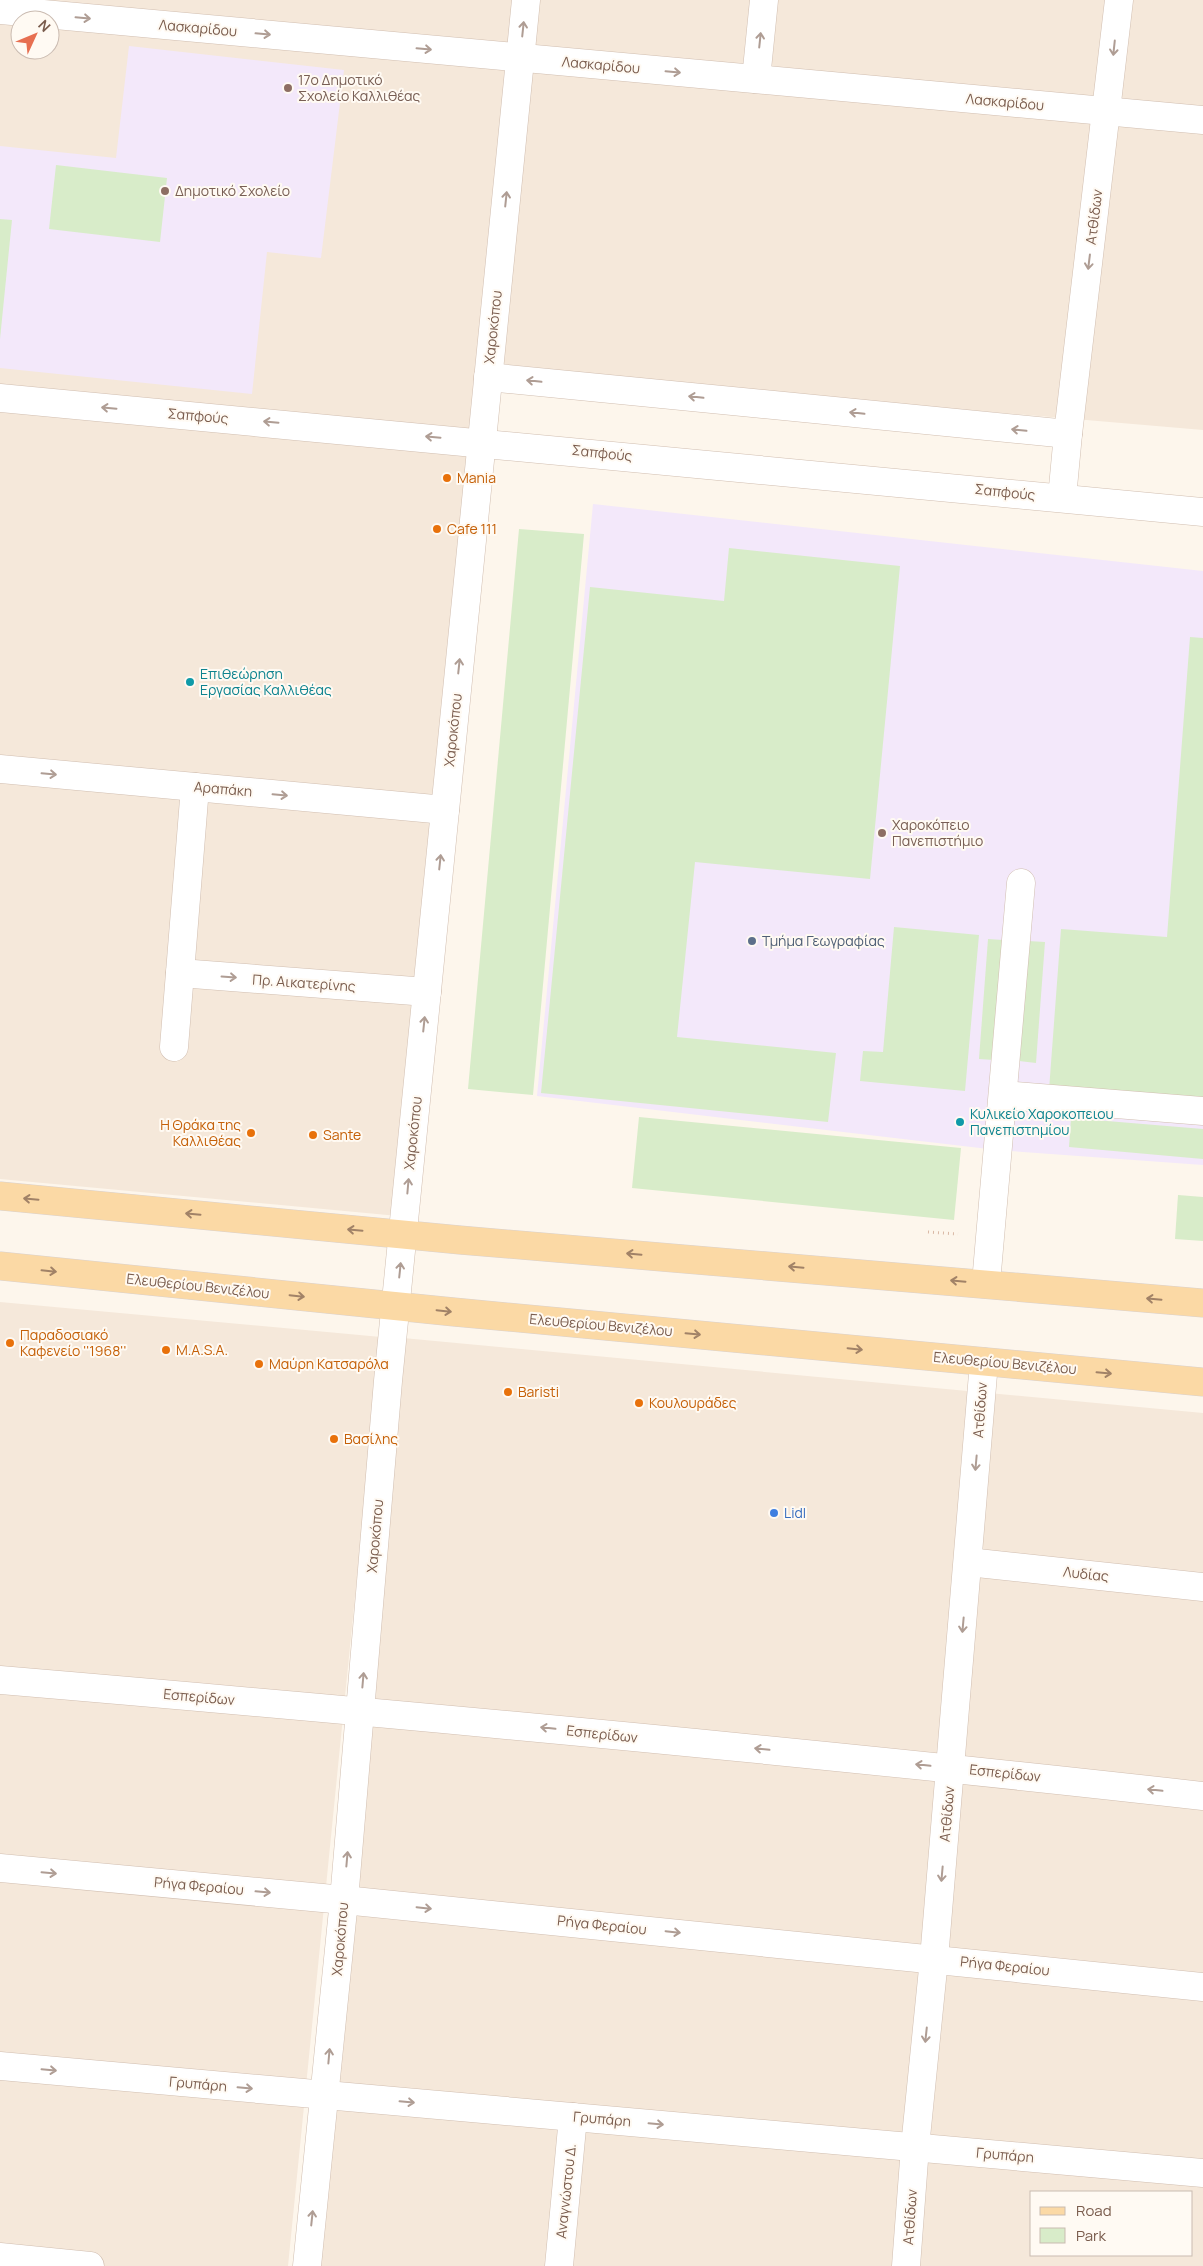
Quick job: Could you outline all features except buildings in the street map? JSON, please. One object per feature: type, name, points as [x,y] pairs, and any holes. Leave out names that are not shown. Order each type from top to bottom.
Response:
[{"type":"main road","points":[[0,1196],[403,1234],[1203,1303]]},
{"type":"main road","name":"Ελευθερίου Βενιζέλου","points":[[0,1266],[1203,1382]]},
{"type":"street","name":"Χαροκόπου","points":[[307,2266],[344,1900],[388,1380],[526,0]]},
{"type":"street","points":[[756,79],[764,0]]},
{"type":"street","name":"Ατθίδων","points":[[1062,498],[1119,0]]},
{"type":"street","name":"Λασκαρίδου","points":[[0,10],[158,12],[520,58],[1203,120]]},
{"type":"street","points":[[488,377],[1068,434]]},
{"type":"street","name":"Σαπφούς","points":[[0,398],[481,442],[1203,512]]},
{"type":"street","name":"Αραπάκη","points":[[0,770],[445,810]]},
{"type":"street","points":[[174,1046],[196,787]]},
{"type":"street","points":[[986,1283],[1021,883]]},
{"type":"street","name":"Πρ. Αικατερίνης","points":[[180,973],[427,992]]},
{"type":"street","points":[[1003,1095],[1203,1111]]},
{"type":"street","name":"Ατθίδων","points":[[906,2266],[915,2147],[934,1959],[984,1362]]},
{"type":"street","name":"Λυδίας","points":[[968,1562],[1203,1587]]},
{"type":"street","name":"Εσπερίδων","points":[[0,1680],[361,1710],[950,1767],[1203,1796]]},
{"type":"street","name":"Ρήγα Φεραίου","points":[[0,1868],[344,1900],[1203,1987]]},
{"type":"street","name":"Γρυπάρη","points":[[0,2066],[1203,2173]]},
{"type":"street","name":"Αναγνώστου Δ.","points":[[558,2266],[573,2117]]},
{"type":"street","points":[[0,2257],[90,2266]]},
{"type":"path","points":[[928,1232],[963,1234]]},
{"type":"shaded area","points":[[0,0],[517,0],[398,1216],[0,1179]]},
{"type":"shaded area","points":[[538,0],[1203,0],[1203,430],[499,370]]},
{"type":"shaded area","name":"Δημοτικό Σχολείο","points":[[129,46],[344,70],[321,258],[267,252],[252,394],[0,368],[0,146],[116,158]]},
{"type":"shaded area","name":"Χαροκόπειο Πανεπιστήμιο","points":[[593,504],[1203,571],[1203,1165],[997,1150],[537,1096]]},
{"type":"shaded area","points":[[0,1302],[381,1337],[288,2266],[0,2266]]},
{"type":"shaded area","points":[[403,1338],[1203,1413],[1203,2266],[312,2266]]},
{"type":"green space","points":[[56,165],[167,178],[160,242],[49,229]]},
{"type":"green space","points":[[0,219],[12,220],[0,339]]},
{"type":"green space","points":[[519,529],[584,534],[533,1095],[468,1089]]},
{"type":"green space","points":[[729,548],[900,566],[870,879],[695,862],[677,1037],[836,1053],[828,1122],[541,1093],[590,587],[724,601]]},
{"type":"green space","points":[[1190,637],[1203,638],[1203,1102],[1049,1090],[1061,929],[1167,937]]},
{"type":"green space","points":[[894,927],[979,935],[965,1091],[860,1081],[863,1051],[883,1052]]},
{"type":"green space","points":[[988,939],[1003,940],[994,1060],[979,1059]]},
{"type":"green space","points":[[1028,941],[1045,942],[1036,1063],[1019,1061]]},
{"type":"green space","points":[[639,1117],[961,1148],[954,1220],[632,1188]]},
{"type":"green space","points":[[1071,1118],[1203,1129],[1203,1159],[1069,1147]]},
{"type":"green space","points":[[1178,1195],[1203,1197],[1203,1241],[1175,1239]]},
{"type":"place","name":"17ο Δημοτικό Σχολείο Καλλιθέας","points":[[288,88]]},
{"type":"place","name":"Δημοτικό Σχολείο","points":[[165,191]]},
{"type":"place","name":"Mania","points":[[447,478]]},
{"type":"place","name":"Cafe 111","points":[[437,529]]},
{"type":"place","name":"Επιθεώρηση Εργασίας Καλλιθέας","points":[[190,682]]},
{"type":"place","name":"Χαροκόπειο Πανεπιστήμιο","points":[[882,833]]},
{"type":"place","name":"Τμήμα Γεωγραφίας","points":[[752,941]]},
{"type":"place","name":"Κυλικείο Χαροκοπειου Πανεπιστημίου","points":[[960,1122]]},
{"type":"place","name":"Η Θράκα της Καλλιθέας","points":[[251,1133]]},
{"type":"place","name":"Sante","points":[[313,1135]]},
{"type":"place","name":"Παραδοσιακό Καφενείο ''1968''","points":[[10,1343]]},
{"type":"place","name":"M.A.S.A.","points":[[166,1350]]},
{"type":"place","name":"Μαύρη Κατσαρόλα","points":[[259,1364]]},
{"type":"place","name":"Baristi","points":[[508,1392]]},
{"type":"place","name":"Κουλουράδες","points":[[639,1403]]},
{"type":"place","name":"Βασίλης","points":[[334,1439]]},
{"type":"place","name":"Lidl","points":[[774,1513]]}]
